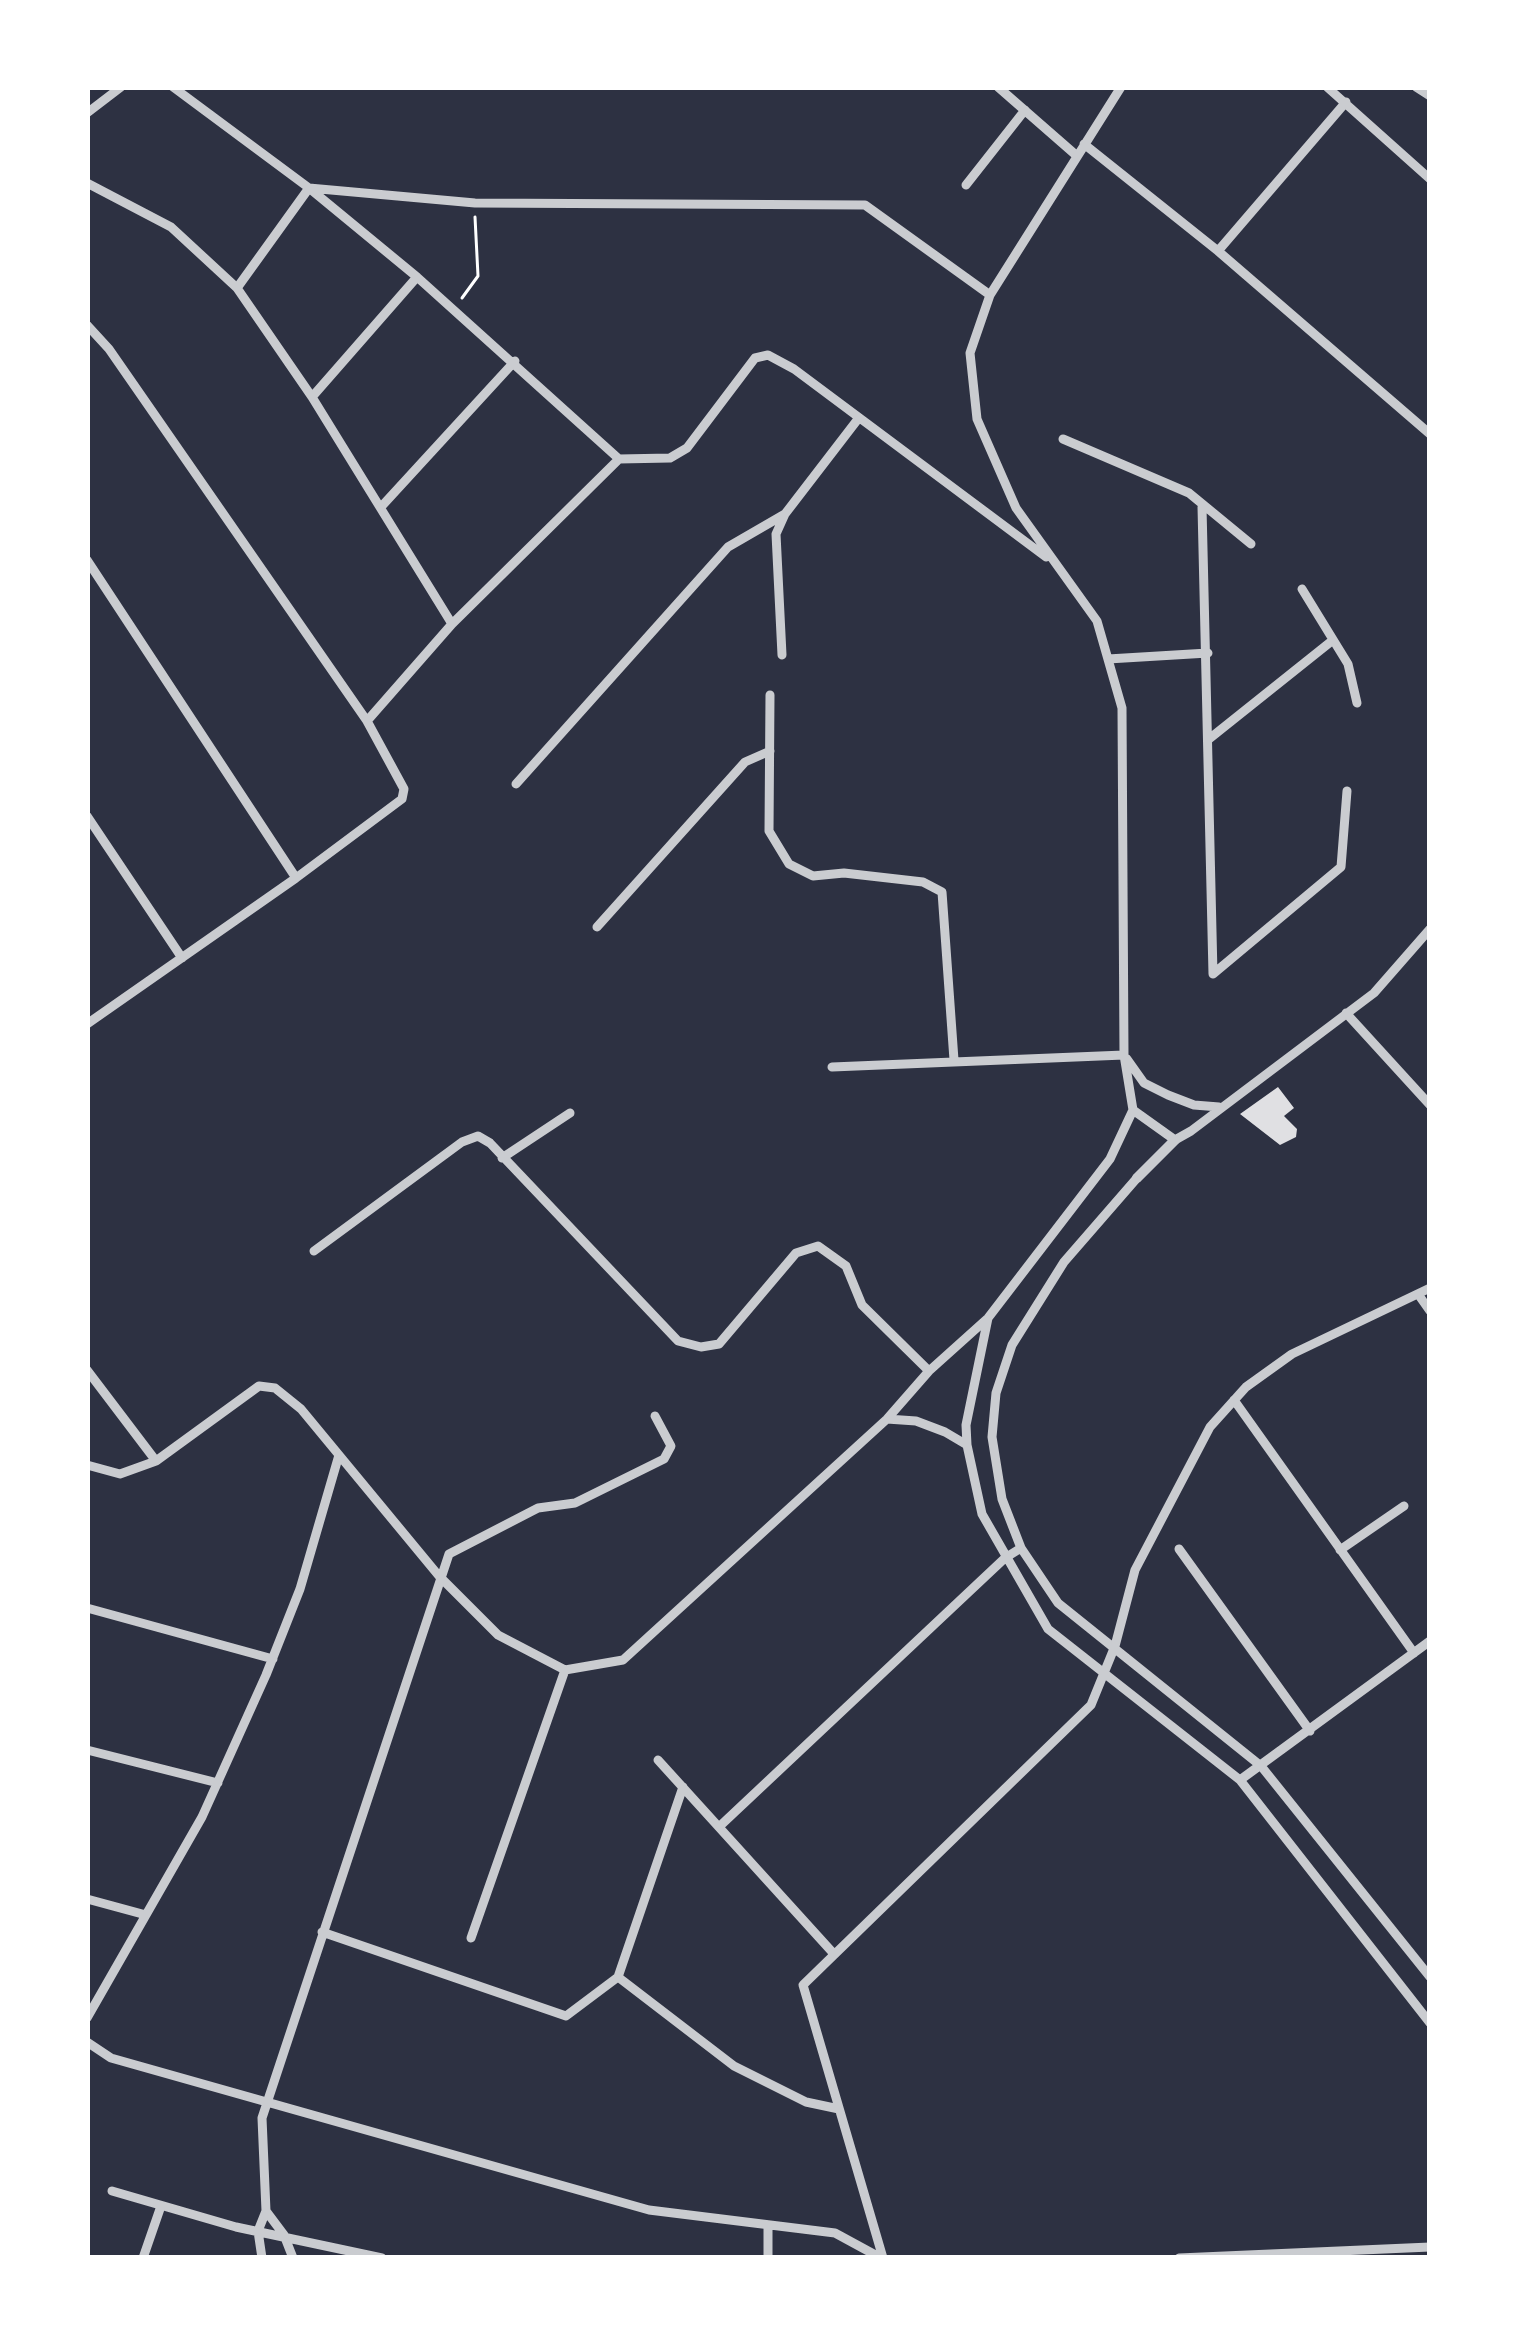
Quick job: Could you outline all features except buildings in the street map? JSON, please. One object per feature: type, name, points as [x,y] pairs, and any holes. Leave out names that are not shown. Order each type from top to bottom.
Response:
[{"type":"street","points":[[87,113],[121,87]]},
{"type":"street","points":[[173,87],[309,188],[417,277],[619,459]]},
{"type":"street","points":[[998,87],[1077,156]]},
{"type":"street","points":[[87,1465],[120,1474],[156,1461],[260,1386],[275,1388],[339,1455],[439,1576],[498,1635],[565,1670],[623,1660],[887,1419],[929,1371],[988,1318],[1110,1159],[1133,1110],[1124,1055],[1122,708],[1097,621],[1016,508],[977,419],[970,353],[991,295],[1121,87]]},
{"type":"street","points":[[1328,87],[1430,179]]},
{"type":"street","points":[[1416,87],[1430,95]]},
{"type":"street","points":[[1218,251],[1346,102]]},
{"type":"street","points":[[966,184],[1024,110]]},
{"type":"street","points":[[1084,144],[1218,251],[1430,434]]},
{"type":"street","points":[[87,183],[170,227],[237,288],[312,397],[452,624]]},
{"type":"street","points":[[309,188],[475,203],[865,205],[991,295]]},
{"type":"street","points":[[237,288],[309,188]]},
{"type":"street","points":[[312,397],[417,277]]},
{"type":"street","points":[[87,1024],[403,799],[402,782],[367,721],[89,326]]},
{"type":"street","points":[[367,721],[452,624],[619,459],[670,458],[687,448],[755,358],[768,355],[794,369],[1057,565]]},
{"type":"street","points":[[381,507],[515,362]]},
{"type":"street","points":[[782,655],[776,534],[785,514],[858,419]]},
{"type":"street","points":[[1063,439],[1189,493],[1251,544]]},
{"type":"street","points":[[1202,507],[1214,974],[1341,868],[1347,790]]},
{"type":"street","points":[[516,784],[728,547],[785,514]]},
{"type":"street","points":[[87,560],[296,878]]},
{"type":"street","points":[[1302,589],[1348,664],[1357,703]]},
{"type":"street","points":[[1209,739],[1333,640]]},
{"type":"street","points":[[1108,659],[1208,653]]},
{"type":"street","points":[[770,695],[769,831],[789,864],[813,876],[844,873],[922,882],[943,892],[954,1060]]},
{"type":"street","points":[[597,927],[745,762],[770,752]]},
{"type":"street","points":[[87,816],[182,958]]},
{"type":"street","points":[[1430,929],[1374,993],[1175,1140],[1064,1262],[1012,1345],[997,1393],[992,1436],[1002,1499],[1021,1548],[1058,1603],[1261,1766],[1430,1977]]},
{"type":"street","points":[[1346,1013],[1430,1105]]},
{"type":"street","points":[[832,1066],[1124,1055]]},
{"type":"street","points":[[1124,1055],[1144,1083],[1194,1105],[1220,1107]]},
{"type":"street","points":[[1133,1110],[1175,1140]]},
{"type":"street","points":[[502,1158],[570,1113]]},
{"type":"street","points":[[314,1251],[474,1136],[482,1137],[678,1341],[701,1348],[719,1344],[796,1253],[818,1246],[846,1266],[862,1305],[929,1371]]},
{"type":"street","points":[[882,2258],[803,1985],[1091,1705],[1115,1646],[1135,1570],[1210,1427],[1234,1400],[1292,1354],[1430,1288]]},
{"type":"street","points":[[1418,1294],[1430,1311]]},
{"type":"street","points":[[988,1318],[966,1425],[967,1445],[982,1514],[1048,1629],[1107,1669],[1240,1780],[1430,2023]]},
{"type":"street","points":[[87,1370],[156,1461]]},
{"type":"street","points":[[1234,1400],[1414,1653]]},
{"type":"street","points":[[262,2258],[258,2230],[266,2211],[262,2118],[449,1554],[538,1508],[575,1503],[664,1459],[670,1446],[666,1430],[655,1417]]},
{"type":"street","points":[[887,1419],[916,1421],[967,1445]]},
{"type":"street","points":[[87,2018],[218,1783],[300,1588],[339,1455]]},
{"type":"street","points":[[1340,1550],[1404,1506]]},
{"type":"street","points":[[721,1826],[1004,1558],[1021,1548]]},
{"type":"street","points":[[1179,1549],[1310,1731]]},
{"type":"street","points":[[87,1608],[273,1659]]},
{"type":"street","points":[[1240,1780],[1430,1641]]},
{"type":"street","points":[[471,1938],[565,1670]]},
{"type":"street","points":[[87,1750],[218,1783]]},
{"type":"street","points":[[658,1760],[834,1954]]},
{"type":"street","points":[[322,1932],[566,2016],[618,1977],[683,1787]]},
{"type":"street","points":[[87,1899],[146,1915]]},
{"type":"street","points":[[618,1977],[734,2066],[806,2102],[839,2109]]},
{"type":"street","points":[[1415,2003],[1430,1994]]},
{"type":"street","points":[[87,2042],[111,2058],[649,2210],[835,2233],[882,2258]]},
{"type":"street","points":[[112,2191],[382,2258]]},
{"type":"street","points":[[143,2258],[161,2206]]},
{"type":"street","points":[[266,2211],[284,2235],[293,2258]]},
{"type":"street","points":[[768,2224],[768,2258]]},
{"type":"street","points":[[1179,2258],[1430,2247]]},
{"type":"street","points":[[1392,2258],[1402,2248]]},
{"type":"path","points":[[454,310],[478,277],[475,203]]}]
